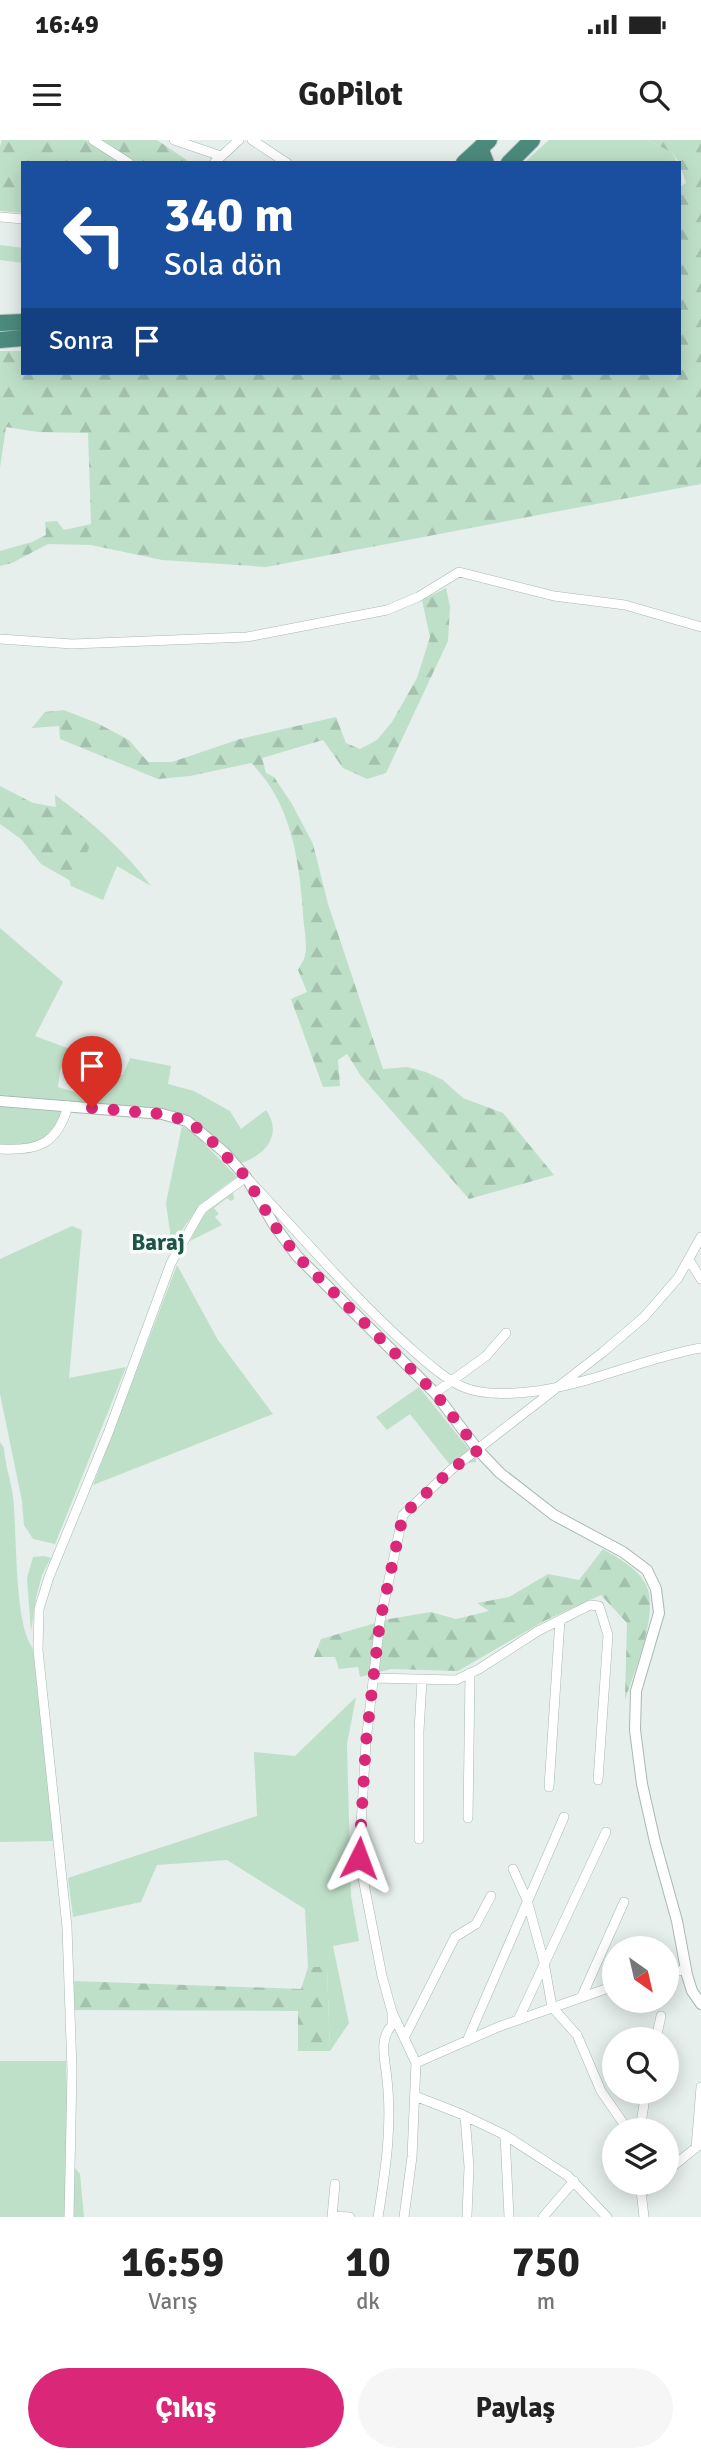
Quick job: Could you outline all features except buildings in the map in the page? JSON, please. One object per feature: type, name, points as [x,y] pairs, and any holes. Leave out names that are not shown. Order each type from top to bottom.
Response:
[{"type":"highway","points":[[515,151],[532,140]]},
{"type":"highway","points":[[466,161],[486,143]]},
{"type":"highway","points":[[485,161],[482,153],[486,143]]},
{"type":"highway","points":[[0,323],[21,322]]},
{"type":"highway","points":[[0,340],[21,338]]},
{"type":"street","points":[[93,140],[126,161]]},
{"type":"street","points":[[174,140],[196,143],[217,160],[239,140]]},
{"type":"street","points":[[252,140],[284,161]]},
{"type":"street","points":[[0,217],[21,219]]},
{"type":"street","points":[[0,639],[72,644],[247,636],[387,610],[418,597],[459,572],[554,596],[625,605],[701,627]]},
{"type":"street","points":[[0,1101],[162,1114],[187,1121],[224,1152],[369,1308],[417,1354],[466,1388],[502,1393],[556,1387],[701,1348]]},
{"type":"street","points":[[0,1149],[22,1150],[49,1141],[64,1122],[68,1106]]},
{"type":"street","points":[[246,1177],[274,1225],[297,1256],[435,1393],[478,1450],[500,1473],[539,1504],[640,1563],[652,1579],[659,1613],[636,1691],[635,1730],[642,1784],[655,1842],[677,1921],[692,1991],[701,2004]]},
{"type":"street","points":[[69,2217],[72,2071],[67,1927],[40,1663],[39,1609],[171,1263],[202,1209],[246,1177]]},
{"type":"street","points":[[404,2217],[412,2157],[416,2063],[392,2012],[382,1976],[359,1858],[366,1742],[380,1621],[403,1515],[452,1469],[644,1317],[678,1278],[701,1237]]},
{"type":"street","points":[[689,1260],[701,1279]]},
{"type":"street","points":[[435,1393],[486,1356],[506,1333]]},
{"type":"street","points":[[373,1678],[456,1680],[559,1620],[590,1605],[599,1606],[608,1635],[598,1780]]},
{"type":"street","points":[[549,1787],[559,1620]]},
{"type":"street","points":[[468,1818],[470,1673]]},
{"type":"street","points":[[419,1839],[422,1680]]},
{"type":"street","points":[[467,2041],[564,1817]]},
{"type":"street","points":[[518,2020],[606,1832]]},
{"type":"street","points":[[513,1870],[527,1900],[544,1962],[552,2007],[577,2035],[601,2091],[620,2118]]},
{"type":"street","points":[[404,2038],[455,1937],[476,1924],[491,1896]]},
{"type":"street","points":[[582,1996],[624,1902]]},
{"type":"street","points":[[679,1971],[686,1969]]},
{"type":"street","points":[[416,2063],[518,2020],[602,1990]]},
{"type":"street","points":[[378,2217],[390,2133],[383,2047],[386,2032],[392,2025],[392,2012]]},
{"type":"street","points":[[659,2027],[661,2016]]},
{"type":"street","points":[[679,2161],[698,2146],[701,2087]]},
{"type":"street","points":[[415,2096],[505,2135],[574,2181],[607,2217]]},
{"type":"street","points":[[465,2116],[469,2167],[467,2215]]},
{"type":"street","points":[[505,2135],[509,2217]]},
{"type":"street","points":[[542,2217],[574,2181]]},
{"type":"street","points":[[335,2184],[332,2217],[350,2217]]},
{"type":"street","points":[[642,2195],[644,2217]]},
{"type":"green space","points":[[2,140],[86,140],[120,161],[21,161],[21,213],[0,211]]},
{"type":"green space","points":[[99,140],[157,140],[188,161],[132,161]]},
{"type":"green space","points":[[549,140],[647,140],[673,153],[676,161],[526,161]]},
{"type":"green space","points":[[647,140],[701,140],[701,484],[266,567],[162,560],[91,545],[48,544],[12,563],[0,566],[0,551],[46,535],[45,522],[57,521],[64,530],[91,524],[88,433],[38,432],[6,427],[0,468],[0,351],[21,351],[21,375],[681,375],[681,186],[686,183],[681,161],[678,161],[673,153]]},
{"type":"green space","points":[[0,245],[21,248],[21,263],[0,260]]},
{"type":"green space","points":[[446,588],[450,607],[448,641],[386,773],[367,779],[343,768],[323,740],[262,758],[266,773],[274,777],[292,804],[313,844],[328,904],[383,1069],[407,1067],[426,1072],[443,1080],[463,1098],[503,1113],[554,1175],[469,1199],[361,1076],[347,1054],[338,1060],[340,1086],[323,1087],[291,999],[307,992],[298,970],[306,945],[295,852],[284,813],[265,778],[251,763],[190,776],[158,779],[60,739],[59,726],[32,728],[45,712],[64,710],[129,740],[148,762],[172,762],[240,739],[336,717],[346,743],[360,749],[377,740],[392,722],[417,678],[430,637],[422,600]]},
{"type":"green space","points":[[0,786],[33,803],[56,807],[55,795],[96,828],[79,875],[69,880],[41,864],[21,839],[0,824]]},
{"type":"green space","points":[[55,795],[107,837],[151,886],[117,866],[103,900],[71,886],[59,844]]},
{"type":"green space","points":[[0,928],[63,982],[35,1036],[70,1049],[60,1071],[58,1087],[78,1093],[90,1065],[123,1075],[130,1058],[171,1066],[168,1084],[194,1091],[230,1111],[241,1129],[266,1110],[273,1127],[272,1135],[264,1149],[241,1163],[199,1125],[168,1110],[0,1095]]},
{"type":"green space","points":[[0,1107],[62,1112],[53,1131],[46,1137],[30,1143],[0,1146]]},
{"type":"green space","points":[[182,1126],[195,1134],[237,1177],[199,1208],[172,1247],[166,1203]]},
{"type":"green space","points":[[233,1192],[234,1199],[231,1201],[227,1198],[214,1208],[219,1214],[215,1217],[222,1225],[190,1241],[212,1205]]},
{"type":"green space","points":[[72,1226],[82,1230],[69,1378],[126,1367],[55,1544],[33,1539],[24,1525],[22,1501],[0,1394],[0,1259]]},
{"type":"green space","points":[[177,1265],[218,1340],[273,1414],[93,1485]]},
{"type":"green space","points":[[419,1387],[476,1458],[476,1462],[450,1465],[410,1414],[387,1430],[376,1417]]},
{"type":"green space","points":[[0,1442],[4,1448],[13,1497],[19,1599],[22,1620],[33,1648],[54,1841],[0,1842]]},
{"type":"green space","points":[[603,1549],[637,1572],[649,1595],[648,1625],[625,1700],[627,1623],[601,1595],[544,1621],[458,1671],[391,1669],[360,1677],[358,1667],[339,1669],[335,1657],[314,1657],[321,1639],[389,1619],[431,1612],[456,1619],[489,1611],[477,1603],[509,1597],[548,1574],[579,1580]]},
{"type":"green space","points":[[33,1557],[51,1558],[42,1575],[31,1632],[27,1578]]},
{"type":"green space","points":[[356,1697],[347,1744],[351,1896],[359,1941],[333,1946],[349,2023],[330,2051],[327,1968],[308,1967],[305,1909],[227,1860],[157,1865],[141,1902],[73,1917],[68,1878],[257,1816],[254,1752],[295,1756]]},
{"type":"green space","points":[[308,1967],[327,1967],[330,2051],[298,2051],[298,2011],[74,2010],[73,1981],[301,1989]]},
{"type":"green space","points":[[0,2061],[66,2061],[66,2217],[0,2217]]},
{"type":"green space","points":[[75,2168],[80,2174],[84,2217],[73,2217]]},
{"type":"district","name":"Baraj","points":[[158,1242]]},
{"type":"route","points":[[92,1108],[162,1114],[187,1121],[204,1133],[246,1177],[274,1225],[297,1256],[435,1393],[478,1450],[452,1469],[403,1515],[380,1621],[366,1742],[359,1858]]}]
